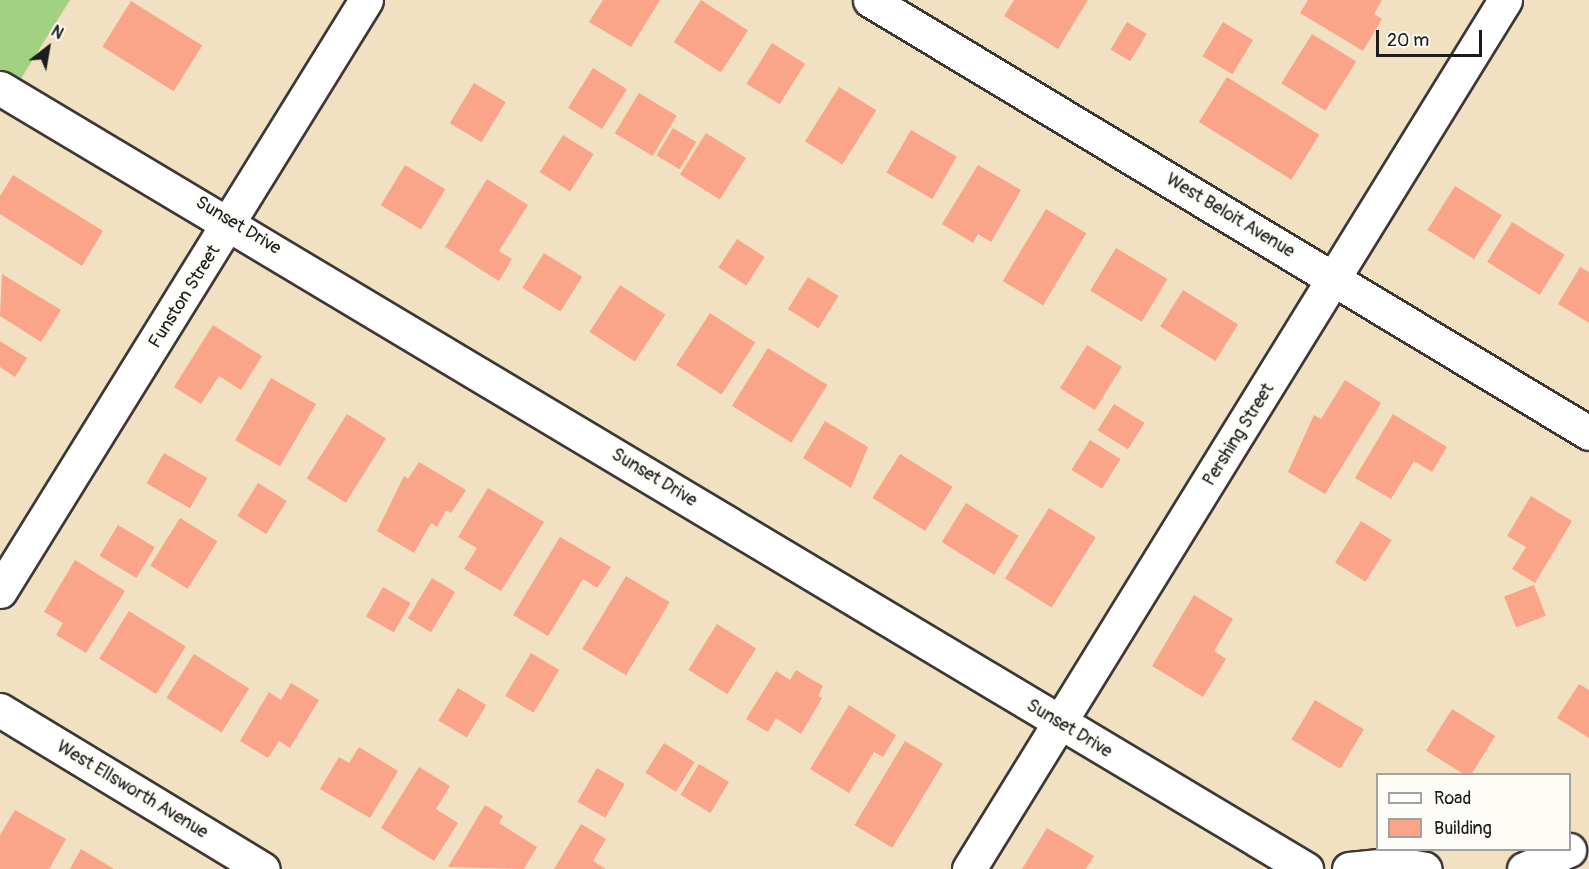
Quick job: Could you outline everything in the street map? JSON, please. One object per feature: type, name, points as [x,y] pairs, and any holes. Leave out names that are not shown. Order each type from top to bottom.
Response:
[{"type":"street","name":"Funston Street","points":[[0,591],[231,222],[366,0]]},
{"type":"street","name":"West Beloit Avenue","points":[[870,0],[1589,433]]},
{"type":"street","name":"Pershing Street","points":[[969,869],[1336,280],[1505,0]]},
{"type":"street","name":"Sunset Drive","points":[[0,88],[231,222],[1059,723],[1306,869]]},
{"type":"street","name":"West Ellsworth Avenue","points":[[0,710],[263,869]]},
{"type":"street","points":[[1571,848],[1589,841]]},
{"type":"street","points":[[1524,869],[1564,851]]},
{"type":"street","points":[[1348,869],[1397,864],[1425,869]]},
{"type":"green space","points":[[0,0],[70,0],[0,112]]},
{"type":"building","points":[[603,0],[660,0],[631,47],[589,22]]},
{"type":"building","points":[[701,0],[748,30],[721,72],[674,42]]},
{"type":"building","points":[[1014,0],[1088,0],[1058,49],[1004,16]]},
{"type":"building","points":[[1308,0],[1382,0],[1374,14],[1382,19],[1363,51],[1300,13]]},
{"type":"building","points":[[131,1],[202,46],[174,91],[102,47]]},
{"type":"building","points":[[1127,22],[1147,34],[1130,61],[1111,49]]},
{"type":"building","points":[[1223,22],[1253,40],[1232,74],[1202,56]]},
{"type":"building","points":[[1312,34],[1356,62],[1325,111],[1281,83]]},
{"type":"building","points":[[772,43],[805,64],[780,104],[747,84]]},
{"type":"building","points":[[593,68],[627,89],[602,129],[568,108]]},
{"type":"building","points":[[1227,77],[1319,135],[1291,180],[1199,122]]},
{"type":"building","points":[[474,83],[506,102],[482,142],[450,123]]},
{"type":"building","points":[[839,87],[876,110],[842,165],[805,141]]},
{"type":"building","points":[[639,93],[677,116],[653,156],[615,133]]},
{"type":"building","points":[[673,128],[696,142],[680,169],[657,155]]},
{"type":"building","points":[[911,130],[957,156],[932,199],[886,172]]},
{"type":"building","points":[[706,133],[746,158],[720,199],[680,175]]},
{"type":"building","points":[[563,135],[594,154],[570,191],[540,172]]},
{"type":"building","points":[[405,165],[445,189],[421,229],[381,205]]},
{"type":"building","points":[[978,165],[1021,190],[991,242],[978,234],[973,243],[942,224]]},
{"type":"building","points":[[13,175],[103,231],[82,266],[0,214],[0,196]]},
{"type":"building","points":[[487,179],[528,205],[499,251],[512,259],[499,281],[445,247]]},
{"type":"building","points":[[1455,186],[1502,215],[1474,259],[1427,230]]},
{"type":"building","points":[[1046,209],[1086,233],[1043,305],[1003,281]]},
{"type":"building","points":[[1512,222],[1565,255],[1540,295],[1487,262]]},
{"type":"building","points":[[737,239],[765,257],[746,285],[718,268]]},
{"type":"building","points":[[1116,248],[1167,279],[1142,322],[1090,291]]},
{"type":"building","points":[[544,253],[582,277],[560,312],[522,288]]},
{"type":"building","points":[[1580,267],[1589,272],[1589,323],[1558,304]]},
{"type":"building","points":[[2,274],[61,310],[41,342],[0,316]]},
{"type":"building","points":[[808,277],[839,296],[818,328],[788,309]]},
{"type":"building","points":[[620,285],[665,314],[635,361],[590,332]]},
{"type":"building","points":[[1183,290],[1238,324],[1215,361],[1160,326]]},
{"type":"building","points":[[710,313],[755,342],[722,394],[676,365]]},
{"type":"building","points":[[213,325],[262,356],[241,390],[219,376],[201,404],[174,387]]},
{"type":"building","points":[[0,341],[27,358],[15,377],[0,367]]},
{"type":"building","points":[[1087,345],[1122,367],[1095,410],[1060,388]]},
{"type":"building","points":[[768,348],[827,385],[791,443],[732,406]]},
{"type":"building","points":[[271,378],[316,404],[280,466],[235,440]]},
{"type":"building","points":[[1345,380],[1381,403],[1325,494],[1288,472],[1314,415],[1321,419]]},
{"type":"building","points":[[1114,404],[1145,423],[1128,449],[1098,430]]},
{"type":"building","points":[[347,414],[386,438],[346,503],[307,478]]},
{"type":"building","points":[[1393,414],[1447,447],[1432,472],[1414,461],[1391,499],[1355,478]]},
{"type":"building","points":[[825,421],[868,447],[851,488],[803,458]]},
{"type":"building","points":[[1090,440],[1121,459],[1102,489],[1071,470]]},
{"type":"building","points":[[164,453],[207,478],[190,508],[146,483]]},
{"type":"building","points":[[900,454],[953,487],[925,531],[872,498]]},
{"type":"building","points":[[419,462],[466,490],[451,513],[446,510],[437,527],[431,523],[414,553],[377,531],[404,476],[408,479]]},
{"type":"building","points":[[258,483],[287,501],[266,534],[237,516]]},
{"type":"building","points":[[488,488],[544,522],[501,591],[464,569],[477,548],[458,537]]},
{"type":"building","points":[[1531,496],[1572,521],[1535,583],[1512,569],[1526,547],[1507,536]]},
{"type":"building","points":[[966,503],[1019,536],[994,575],[942,542]]},
{"type":"building","points":[[1049,508],[1096,537],[1052,608],[1005,578]]},
{"type":"building","points":[[180,518],[217,541],[188,589],[150,565]]},
{"type":"building","points":[[1361,521],[1392,540],[1366,582],[1335,563]]},
{"type":"building","points":[[118,525],[155,547],[136,578],[99,556]]},
{"type":"building","points":[[560,537],[611,567],[597,588],[583,579],[548,636],[513,615]]},
{"type":"building","points":[[75,560],[125,591],[86,653],[56,635],[63,623],[44,612]]},
{"type":"building","points":[[626,576],[670,602],[626,675],[582,649]]},
{"type":"building","points":[[432,578],[455,592],[431,632],[408,618]]},
{"type":"building","points":[[1534,585],[1546,616],[1516,627],[1504,596]]},
{"type":"building","points":[[383,587],[411,603],[394,632],[366,616]]},
{"type":"building","points":[[1194,595],[1233,619],[1214,651],[1226,659],[1203,697],[1152,666]]},
{"type":"building","points":[[129,611],[186,647],[156,694],[99,658]]},
{"type":"building","points":[[717,624],[756,648],[727,694],[688,670]]},
{"type":"building","points":[[531,653],[559,670],[534,713],[505,696]]},
{"type":"building","points":[[194,654],[249,688],[222,733],[166,698]]},
{"type":"building","points":[[796,670],[823,686],[818,696],[822,698],[801,734],[776,718],[768,732],[746,719],[776,671],[790,680]]},
{"type":"building","points":[[291,683],[319,700],[290,748],[279,741],[268,758],[240,741],[269,692],[281,700]]},
{"type":"building","points":[[1579,684],[1589,690],[1589,738],[1557,718]]},
{"type":"building","points":[[458,688],[486,705],[467,738],[438,721]]},
{"type":"building","points":[[1315,700],[1364,729],[1340,769],[1291,739]]},
{"type":"building","points":[[849,705],[896,735],[883,757],[874,752],[849,793],[810,769]]},
{"type":"building","points":[[1452,709],[1495,736],[1472,773],[1462,773],[1426,751]]},
{"type":"building","points":[[905,741],[943,764],[892,848],[855,825]]},
{"type":"building","points":[[664,743],[695,762],[676,792],[645,773]]},
{"type":"building","points":[[359,747],[398,771],[370,818],[320,789],[339,757],[349,763]]},
{"type":"building","points":[[699,764],[729,782],[710,813],[680,795]]},
{"type":"building","points":[[419,767],[450,786],[436,809],[458,823],[434,861],[381,828]]},
{"type":"building","points":[[597,768],[625,784],[605,818],[578,802]]},
{"type":"building","points":[[485,805],[503,816],[499,823],[537,847],[524,869],[448,867]]},
{"type":"building","points":[[15,810],[66,839],[49,869],[0,869],[0,835]]},
{"type":"building","points":[[581,824],[606,839],[593,861],[606,869],[554,869]]},
{"type":"building","points":[[1047,828],[1094,856],[1086,869],[1022,869]]},
{"type":"building","points":[[81,849],[114,869],[70,869]]}]
